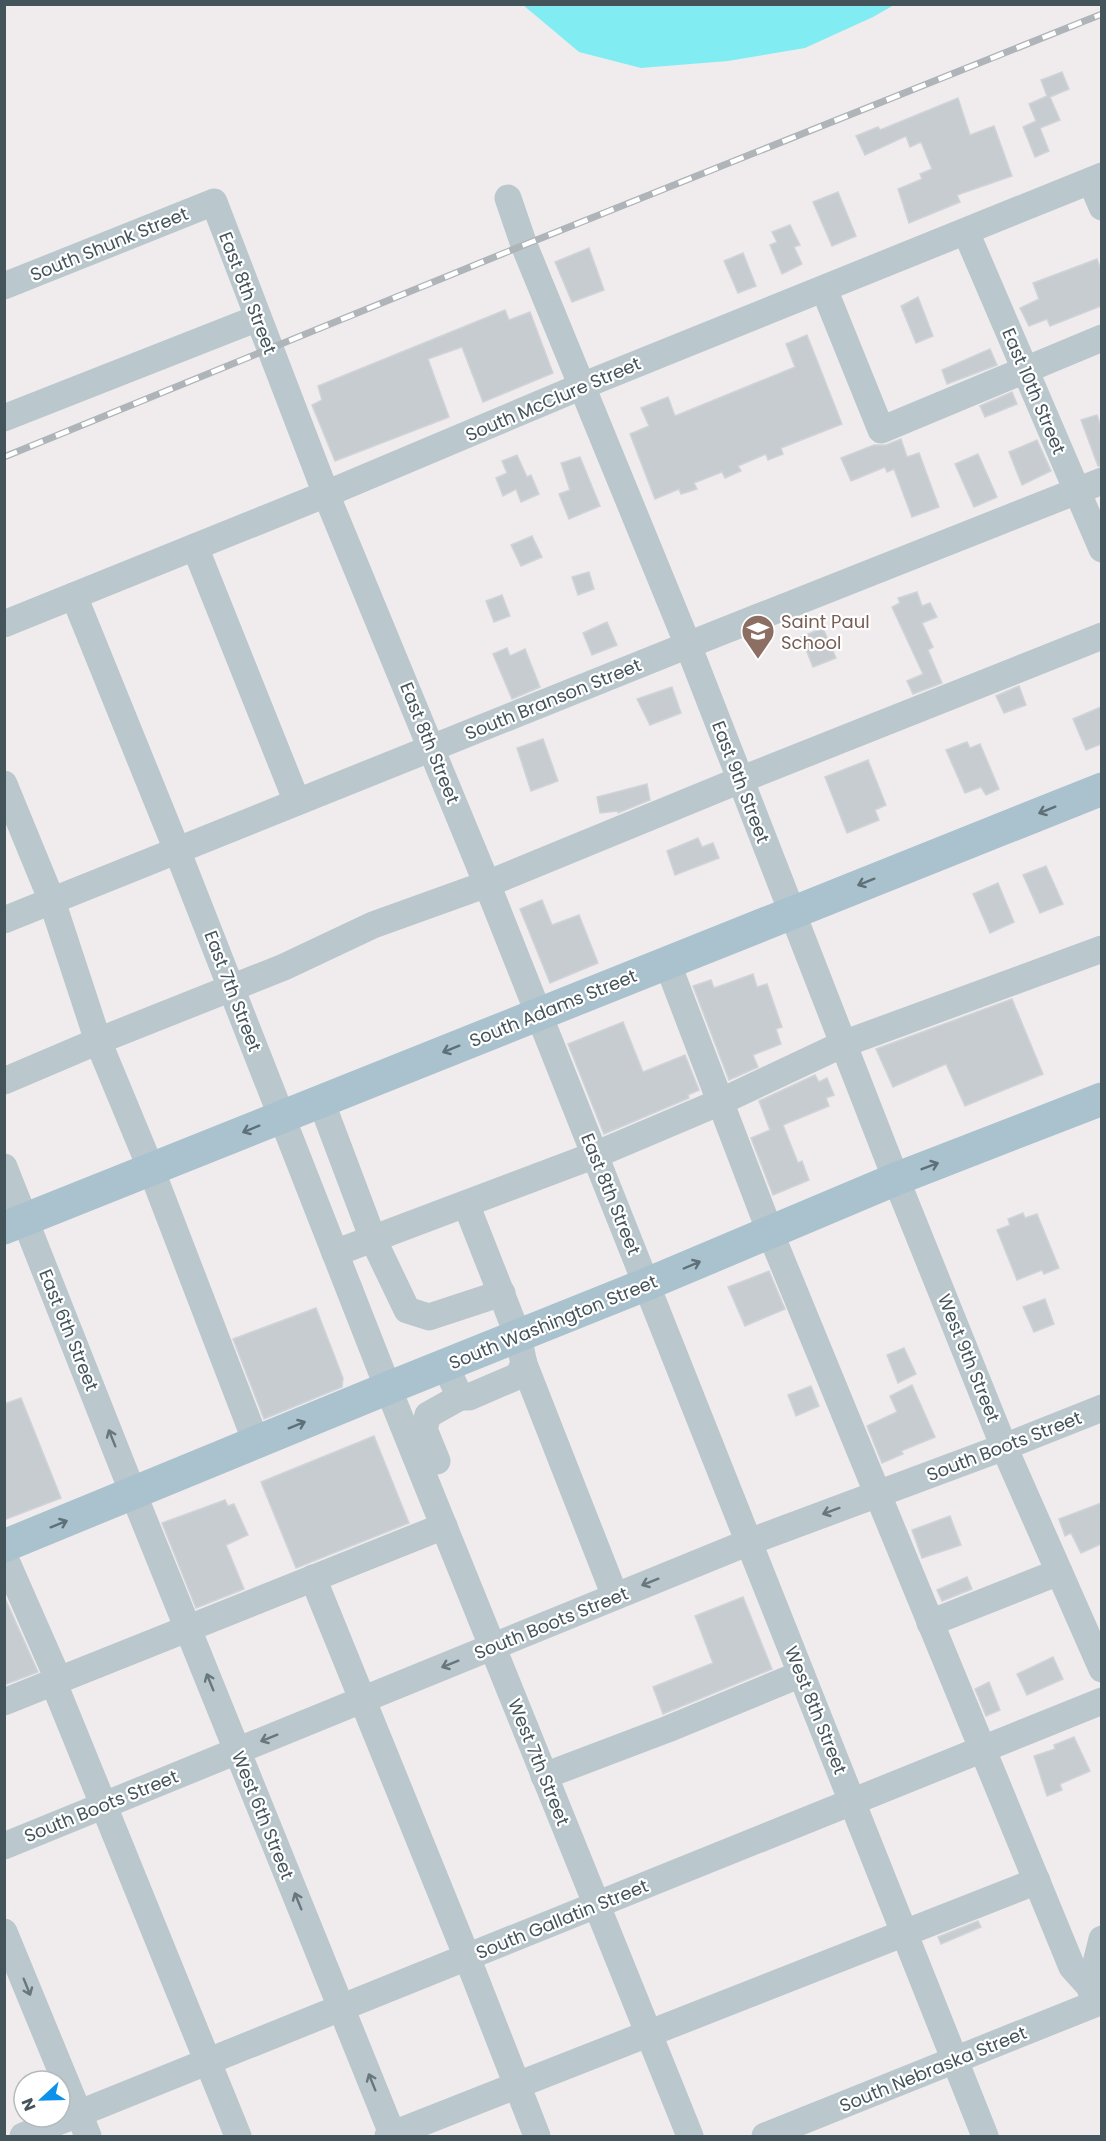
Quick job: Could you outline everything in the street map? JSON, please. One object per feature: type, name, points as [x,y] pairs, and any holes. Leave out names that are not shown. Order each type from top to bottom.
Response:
[{"type":"main road","name":"South Adams Street","points":[[15,1224],[1101,789]]},
{"type":"main road","name":"South Washington Street","points":[[4,1546],[445,1365],[521,1350],[647,1284],[896,1179],[1101,1099]]},
{"type":"street","points":[[1096,179],[1101,207]]},
{"type":"street","name":"South McClure Street","points":[[4,624],[326,494],[582,386],[1096,179]]},
{"type":"street","name":"East 9th Street","points":[[508,198],[524,245],[688,645],[896,1179]]},
{"type":"street","name":"South Shunk Street","points":[[4,286],[214,202]]},
{"type":"street","name":"East 8th Street","points":[[214,202],[326,494],[432,748],[647,1284]]},
{"type":"street","name":"East 10th Street","points":[[966,232],[1101,549]]},
{"type":"street","points":[[824,289],[881,430],[1101,338]]},
{"type":"street","points":[[4,418],[258,318]]},
{"type":"street","name":"South Branson Street","points":[[4,920],[1101,481]]},
{"type":"street","points":[[195,547],[297,802]]},
{"type":"street","name":"East 7th Street","points":[[74,596],[177,850],[388,1388]]},
{"type":"street","points":[[4,1081],[284,967],[373,925],[487,884],[1101,636]]},
{"type":"street","points":[[4,784],[52,901],[98,1041],[151,1169],[256,1442]]},
{"type":"street","points":[[335,1253],[595,1155],[720,1102],[843,1044],[1101,949]]},
{"type":"street","points":[[667,962],[770,1232],[1072,1967],[1095,1997]]},
{"type":"street","points":[[321,1101],[373,1239],[406,1310],[429,1317],[501,1293]]},
{"type":"street","name":"East 6th Street","points":[[4,1167],[15,1224],[133,1493]]},
{"type":"street","name":"West 9th Street","points":[[896,1179],[1004,1447],[1101,1669]]},
{"type":"street","points":[[466,1204],[615,1596]]},
{"type":"street","name":"West 8th Street","points":[[647,1284],[986,2136]]},
{"type":"street","points":[[440,1468],[424,1429],[428,1415],[460,1397],[469,1397],[518,1376],[521,1350]]},
{"type":"street","points":[[445,1365],[460,1397]]},
{"type":"street","name":"West 7th Street","points":[[388,1388],[690,2136]]},
{"type":"street","name":"South Boots Street","points":[[4,1846],[749,1542],[1004,1447],[1101,1408]]},
{"type":"street","name":"West 6th Street","points":[[133,1493],[342,2008],[391,2136]]},
{"type":"street","points":[[4,1702],[444,1526]]},
{"type":"street","points":[[4,1556],[56,1680],[238,2136]]},
{"type":"street","points":[[930,1623],[1059,1572]]},
{"type":"street","points":[[313,1578],[537,2136]]},
{"type":"street","points":[[544,1776],[668,1729],[801,1674]]},
{"type":"street","name":"South Gallatin Street","points":[[23,2136],[83,2125],[208,2062],[1101,1701]]},
{"type":"street","points":[[391,2136],[1037,1881]]},
{"type":"street","points":[[4,1932],[83,2125]]},
{"type":"street","points":[[1095,1997],[1101,1939]]},
{"type":"street","name":"South Nebraska Street","points":[[765,2136],[955,2061],[1095,1997]]},
{"type":"water","points":[[523,5],[894,5],[805,48],[728,61],[641,68],[579,52]]},
{"type":"building","points":[[1062,72],[1069,89],[1050,97],[1060,120],[1040,128],[1049,151],[1035,157],[1023,127],[1036,121],[1029,104],[1047,96],[1041,80]]},
{"type":"building","points":[[958,98],[970,135],[994,126],[1012,176],[957,195],[960,202],[909,223],[898,189],[922,179],[920,174],[932,169],[921,142],[910,147],[906,136],[865,155],[856,136],[878,127],[880,130]]},
{"type":"building","points":[[838,192],[856,236],[832,246],[813,202]]},
{"type":"building","points":[[790,225],[800,245],[794,247],[802,264],[782,274],[770,245],[777,242],[772,232]]},
{"type":"building","points":[[589,248],[604,290],[572,302],[555,262]]},
{"type":"building","points":[[743,253],[756,286],[738,293],[724,261]]},
{"type":"building","points":[[1097,259],[1101,270],[1101,306],[1050,326],[1047,319],[1029,326],[1020,308],[1039,299],[1033,283]]},
{"type":"building","points":[[918,297],[933,336],[916,343],[901,306]]},
{"type":"building","points":[[505,310],[509,320],[530,312],[553,373],[483,402],[462,347],[428,359],[449,417],[335,461],[312,405],[322,400],[318,386]]},
{"type":"building","points":[[807,335],[842,424],[781,448],[783,454],[768,460],[766,454],[738,466],[741,471],[725,478],[722,472],[694,483],[697,489],[681,494],[679,489],[655,499],[630,434],[649,426],[641,408],[668,397],[675,416],[795,367],[786,344]]},
{"type":"building","points":[[990,349],[997,365],[947,384],[942,370]]},
{"type":"building","points":[[1012,392],[1017,404],[985,417],[980,406]]},
{"type":"building","points":[[1097,415],[1101,427],[1101,466],[1098,466],[1081,420]]},
{"type":"building","points":[[901,439],[907,457],[919,453],[939,507],[912,517],[894,469],[887,472],[885,467],[851,481],[841,458],[874,445],[886,445]]},
{"type":"building","points":[[1037,440],[1051,471],[1022,485],[1009,452]]},
{"type":"building","points":[[978,454],[997,497],[974,507],[955,464]]},
{"type":"building","points":[[517,455],[527,477],[531,475],[539,494],[521,502],[516,489],[503,496],[496,478],[507,473],[502,461]]},
{"type":"building","points":[[580,457],[600,506],[569,519],[559,494],[570,490],[561,463]]},
{"type":"building","points":[[532,536],[542,557],[521,566],[511,545]]},
{"type":"building","points":[[589,572],[594,589],[578,595],[572,577]]},
{"type":"building","points":[[917,592],[922,606],[930,603],[937,617],[922,623],[933,647],[928,650],[942,683],[913,694],[907,681],[923,674],[892,607],[900,603],[898,598]]},
{"type":"building","points":[[502,595],[510,616],[494,622],[486,601]]},
{"type":"building","points":[[607,622],[617,645],[592,655],[583,633]]},
{"type":"building","points":[[823,628],[836,658],[813,667],[801,637]]},
{"type":"building","points":[[507,648],[510,656],[525,649],[540,687],[512,699],[493,654]]},
{"type":"building","points":[[1019,686],[1026,705],[1004,713],[996,696]]},
{"type":"building","points":[[672,687],[681,713],[650,725],[637,699]]},
{"type":"building","points":[[1101,707],[1101,744],[1086,750],[1073,719]]},
{"type":"building","points":[[543,739],[558,781],[531,791],[517,748]]},
{"type":"building","points":[[967,742],[970,748],[980,744],[999,789],[986,795],[981,787],[965,793],[946,750]]},
{"type":"building","points":[[868,760],[886,805],[875,810],[879,820],[847,833],[825,777]]},
{"type":"building","points":[[647,784],[650,800],[618,813],[618,811],[600,813],[597,797]]},
{"type":"building","points":[[698,838],[702,847],[713,843],[719,858],[675,875],[667,851]]},
{"type":"building","points":[[1046,866],[1063,904],[1040,913],[1023,875]]},
{"type":"building","points":[[998,883],[1014,922],[990,933],[973,894]]},
{"type":"building","points":[[542,900],[552,925],[579,915],[598,963],[550,983],[520,909]]},
{"type":"building","points":[[753,974],[757,987],[767,984],[782,1027],[776,1029],[781,1044],[753,1055],[758,1067],[729,1080],[693,986],[711,980],[714,988]]},
{"type":"building","points":[[1012,999],[1043,1074],[965,1106],[946,1064],[893,1087],[876,1049]]},
{"type":"building","points":[[623,1022],[643,1072],[685,1055],[699,1090],[688,1095],[689,1098],[604,1134],[568,1044]]},
{"type":"building","points":[[815,1075],[819,1082],[827,1078],[834,1095],[826,1098],[829,1106],[783,1125],[798,1163],[802,1161],[809,1180],[773,1195],[751,1138],[770,1130],[759,1101]]},
{"type":"building","points":[[1023,1213],[1025,1218],[1037,1214],[1059,1268],[1044,1274],[1042,1270],[1017,1280],[997,1230],[1010,1225],[1008,1219]]},
{"type":"building","points":[[769,1271],[785,1309],[745,1326],[728,1287]]},
{"type":"building","points":[[1045,1299],[1054,1324],[1034,1332],[1023,1307]]},
{"type":"building","points":[[316,1308],[343,1378],[342,1387],[264,1419],[233,1339]]},
{"type":"building","points":[[904,1348],[916,1374],[898,1383],[887,1355]]},
{"type":"building","points":[[912,1385],[935,1437],[901,1451],[903,1454],[882,1463],[867,1426],[897,1412],[890,1396]]},
{"type":"building","points":[[811,1386],[819,1406],[796,1416],[788,1395]]},
{"type":"building","points":[[21,1398],[61,1498],[4,1520],[4,1404]]},
{"type":"building","points":[[374,1436],[409,1523],[296,1568],[261,1482]]},
{"type":"building","points":[[225,1500],[228,1506],[234,1504],[248,1535],[226,1545],[244,1589],[196,1608],[162,1523]]},
{"type":"building","points":[[1101,1503],[1101,1544],[1081,1553],[1071,1533],[1065,1536],[1059,1519]]},
{"type":"building","points":[[950,1516],[961,1545],[922,1558],[912,1530]]},
{"type":"building","points":[[967,1577],[972,1589],[942,1601],[937,1590]]},
{"type":"building","points":[[4,1596],[38,1672],[4,1685]]},
{"type":"building","points":[[743,1597],[772,1669],[663,1714],[653,1687],[713,1663],[695,1616]]},
{"type":"building","points":[[1053,1657],[1063,1679],[1027,1695],[1017,1674]]},
{"type":"building","points":[[989,1682],[1000,1710],[986,1716],[975,1689]]},
{"type":"building","points":[[1074,1737],[1090,1771],[1060,1784],[1062,1790],[1047,1796],[1034,1756],[1055,1749],[1054,1745]]},
{"type":"building","points":[[978,1921],[981,1927],[941,1944],[938,1937]]},
{"type":"railway","points":[[4,457],[524,245],[1102,14]]},
{"type":"place","name":"Saint Paul School","points":[[758,660]]}]
